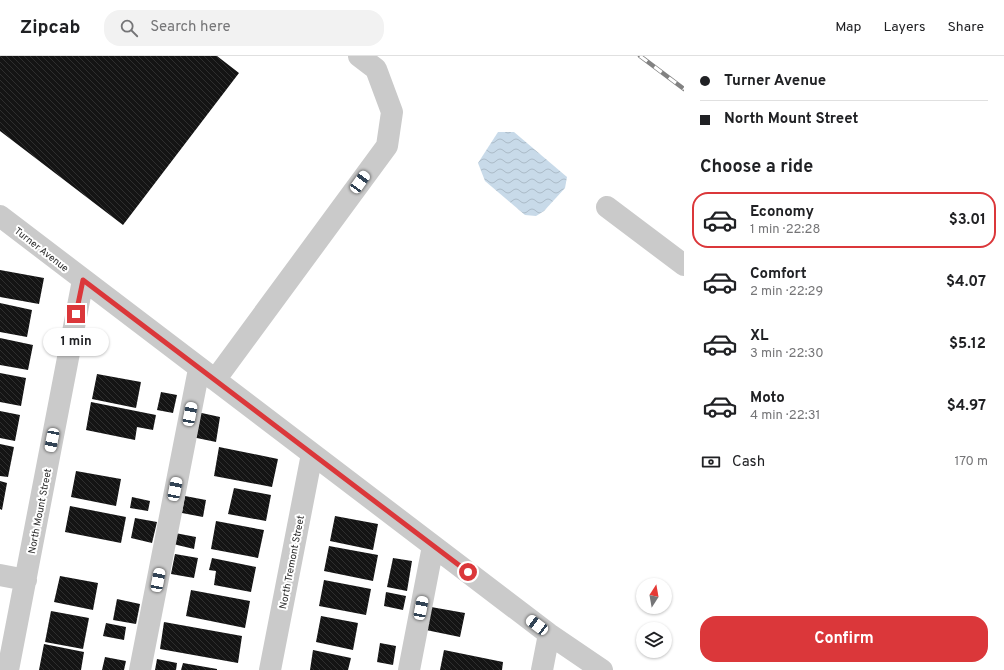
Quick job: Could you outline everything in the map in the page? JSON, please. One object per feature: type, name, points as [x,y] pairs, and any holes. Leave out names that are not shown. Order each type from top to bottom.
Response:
[{"type":"street","points":[[140,670],[207,374],[387,146],[392,112],[376,69],[359,56]]},
{"type":"street","points":[[608,207],[684,266]]},
{"type":"street","name":"Turner Avenue","points":[[0,216],[549,634],[602,670]]},
{"type":"street","name":"North Mount Street","points":[[8,670],[83,280]]},
{"type":"street","name":"North Tremont Street","points":[[270,670],[312,454]]},
{"type":"street","points":[[409,670],[433,546]]},
{"type":"street","points":[[0,575],[26,580]]},
{"type":"street","points":[[542,670],[549,634]]},
{"type":"water","points":[[498,132],[514,132],[567,177],[565,188],[544,211],[536,216],[525,215],[485,181],[478,163]]},
{"type":"building","points":[[0,56],[217,56],[239,73],[123,225],[0,131]]},
{"type":"building","points":[[0,270],[44,278],[39,304],[0,297]]},
{"type":"building","points":[[0,303],[32,310],[27,337],[0,332]]},
{"type":"building","points":[[0,338],[33,345],[28,370],[0,365]]},
{"type":"building","points":[[0,373],[26,378],[21,406],[0,402]]},
{"type":"building","points":[[97,374],[141,382],[136,408],[92,399]]},
{"type":"building","points":[[161,392],[177,395],[173,413],[157,410]]},
{"type":"building","points":[[91,402],[156,415],[153,430],[137,427],[135,440],[86,430]]},
{"type":"building","points":[[0,411],[20,415],[15,441],[0,438]]},
{"type":"building","points":[[197,412],[220,417],[216,442],[192,437]]},
{"type":"building","points":[[0,444],[14,447],[8,477],[0,476]]},
{"type":"building","points":[[219,447],[278,459],[272,487],[214,476]]},
{"type":"building","points":[[76,471],[121,479],[116,506],[71,497]]},
{"type":"building","points":[[0,481],[7,483],[2,510],[0,509]]},
{"type":"building","points":[[234,488],[271,495],[266,521],[228,514]]},
{"type":"building","points":[[185,496],[206,500],[203,517],[182,513]]},
{"type":"building","points":[[132,497],[150,501],[148,511],[130,508]]},
{"type":"building","points":[[70,506],[126,517],[121,543],[65,532]]},
{"type":"building","points":[[335,516],[378,524],[373,550],[330,541]]},
{"type":"building","points":[[135,518],[157,522],[152,543],[131,538]]},
{"type":"building","points":[[216,521],[264,530],[258,558],[211,549]]},
{"type":"building","points":[[175,533],[196,537],[194,549],[173,544]]},
{"type":"building","points":[[329,546],[378,555],[373,581],[324,571]]},
{"type":"building","points":[[175,554],[198,558],[194,578],[171,574]]},
{"type":"building","points":[[212,558],[256,567],[251,592],[214,585],[216,571],[209,570]]},
{"type":"building","points":[[393,558],[412,561],[407,591],[387,587]]},
{"type":"building","points":[[60,576],[98,583],[93,610],[54,602]]},
{"type":"building","points":[[324,580],[371,589],[366,615],[319,606]]},
{"type":"building","points":[[191,590],[250,601],[245,628],[186,616]]},
{"type":"building","points":[[386,592],[406,596],[403,610],[384,606]]},
{"type":"building","points":[[117,599],[140,604],[136,624],[113,620]]},
{"type":"building","points":[[431,607],[465,613],[460,637],[426,630]]},
{"type":"building","points":[[51,611],[89,618],[83,649],[45,642]]},
{"type":"building","points":[[321,616],[358,623],[353,650],[316,642]]},
{"type":"building","points":[[164,622],[242,636],[238,663],[160,649]]},
{"type":"building","points":[[106,623],[126,627],[124,640],[103,636]]},
{"type":"building","points":[[380,643],[396,646],[393,665],[377,662]]},
{"type":"building","points":[[44,644],[84,652],[81,670],[39,670]]},
{"type":"building","points":[[313,650],[351,658],[348,670],[310,670]]},
{"type":"building","points":[[444,650],[503,662],[502,670],[440,670]]},
{"type":"building","points":[[105,657],[126,661],[124,670],[102,670]]},
{"type":"building","points":[[157,659],[177,663],[176,670],[155,670]]},
{"type":"building","points":[[183,663],[217,669],[217,670],[181,670]]},
{"type":"railway","points":[[640,56],[684,89]]},
{"type":"route","points":[[76,314],[83,280],[468,572]]}]
